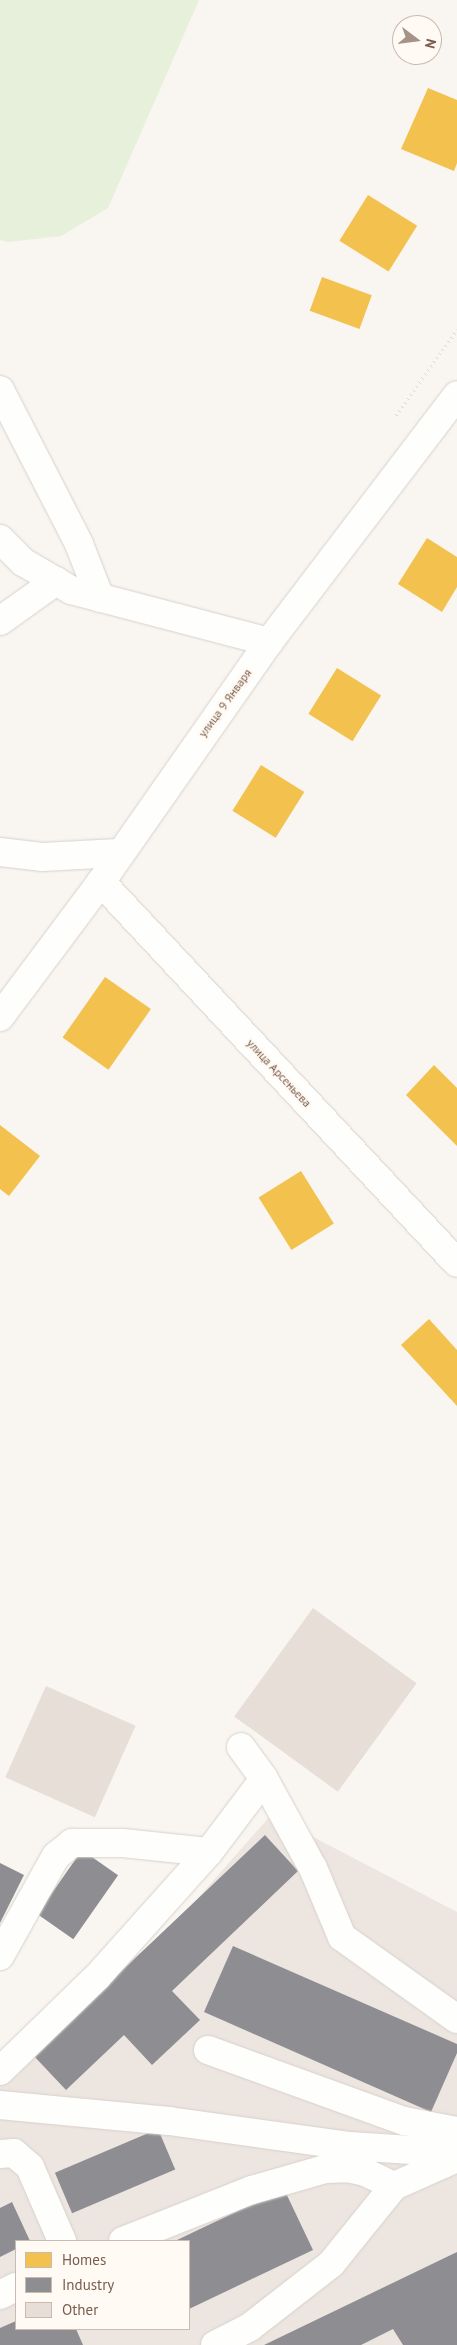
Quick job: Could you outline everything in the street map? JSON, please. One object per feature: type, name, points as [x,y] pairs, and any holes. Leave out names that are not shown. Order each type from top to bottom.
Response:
[{"type":"street","points":[[0,390],[79,544],[100,598]]},
{"type":"street","name":"улица 9 Января","points":[[0,1017],[101,882],[118,853],[269,642],[457,395]]},
{"type":"street","points":[[0,539],[23,562],[71,590],[269,642]]},
{"type":"street","points":[[0,621],[56,581]]},
{"type":"street","points":[[0,852],[42,857],[118,853]]},
{"type":"street","name":"улица Арсеньева","points":[[101,882],[457,1263]]},
{"type":"street","points":[[241,1747],[264,1779],[313,1868],[342,1937],[457,2019]]},
{"type":"street","points":[[0,2071],[98,1976],[209,1852],[264,1779]]},
{"type":"street","points":[[0,1956],[56,1856],[72,1843],[123,1843],[209,1852]]},
{"type":"street","points":[[208,2050],[404,2121],[457,2131]]},
{"type":"street","points":[[0,2105],[168,2121],[350,2146],[457,2153]]},
{"type":"street","points":[[0,2154],[14,2153],[30,2167],[62,2240]]},
{"type":"street","points":[[215,2345],[250,2327],[331,2264],[394,2186],[457,2158]]},
{"type":"street","points":[[126,2240],[252,2190],[325,2169],[348,2168],[366,2172],[394,2186]]},
{"type":"street","points":[[0,2295],[15,2288]]},
{"type":"shaded area","points":[[271,1815],[457,1912],[457,2345],[0,2345],[0,2060],[169,1931]]},
{"type":"green space","points":[[0,0],[199,0],[108,208],[61,236],[8,242],[0,240]]},
{"type":"building: Homes","points":[[428,88],[457,100],[457,163],[454,171],[401,149]]},
{"type":"building: Homes","points":[[368,195],[417,226],[389,272],[339,241]]},
{"type":"building: Homes","points":[[322,277],[372,295],[359,329],[310,311]]},
{"type":"building: Homes","points":[[427,538],[457,557],[457,587],[442,612],[398,584]]},
{"type":"building: Homes","points":[[337,668],[381,696],[352,741],[308,714]]},
{"type":"building: Homes","points":[[261,765],[304,792],[276,838],[232,811]]},
{"type":"building: Homes","points":[[105,977],[151,1009],[108,1070],[63,1038]]},
{"type":"building: Homes","points":[[434,1065],[457,1088],[457,1146],[406,1095]]},
{"type":"building: Homes","points":[[0,1125],[40,1156],[9,1196],[0,1189]]},
{"type":"building: Homes","points":[[301,1171],[334,1224],[291,1250],[259,1197]]},
{"type":"building: Homes","points":[[429,1319],[457,1350],[457,1406],[401,1345]]},
{"type":"building: Industry","points":[[265,1835],[298,1871],[172,1991],[200,2020],[152,2065],[124,2035],[66,2090],[33,2055]]},
{"type":"building: Industry","points":[[82,1850],[118,1875],[73,1939],[37,1914]]},
{"type":"building: Industry","points":[[0,1863],[24,1875],[0,1923]]},
{"type":"building: Industry","points":[[233,1946],[457,2044],[457,2053],[431,2112],[204,2012]]},
{"type":"building: Industry","points":[[158,2129],[175,2170],[72,2213],[55,2173]]},
{"type":"building: Industry","points":[[284,2189],[313,2250],[190,2309],[190,2240],[177,2240]]},
{"type":"building: Industry","points":[[12,2202],[30,2240],[15,2240],[15,2250],[0,2257],[0,2208]]},
{"type":"building: Industry","points":[[457,2252],[457,2345],[403,2345],[393,2329],[361,2345],[264,2345]]},
{"type":"building: Industry","points":[[15,2321],[15,2330],[76,2330],[83,2345],[0,2345],[0,2328]]},
{"type":"building: Other","points":[[313,1608],[417,1683],[338,1792],[234,1716]]},
{"type":"building: Other","points":[[46,1686],[136,1726],[95,1817],[5,1777]]}]
